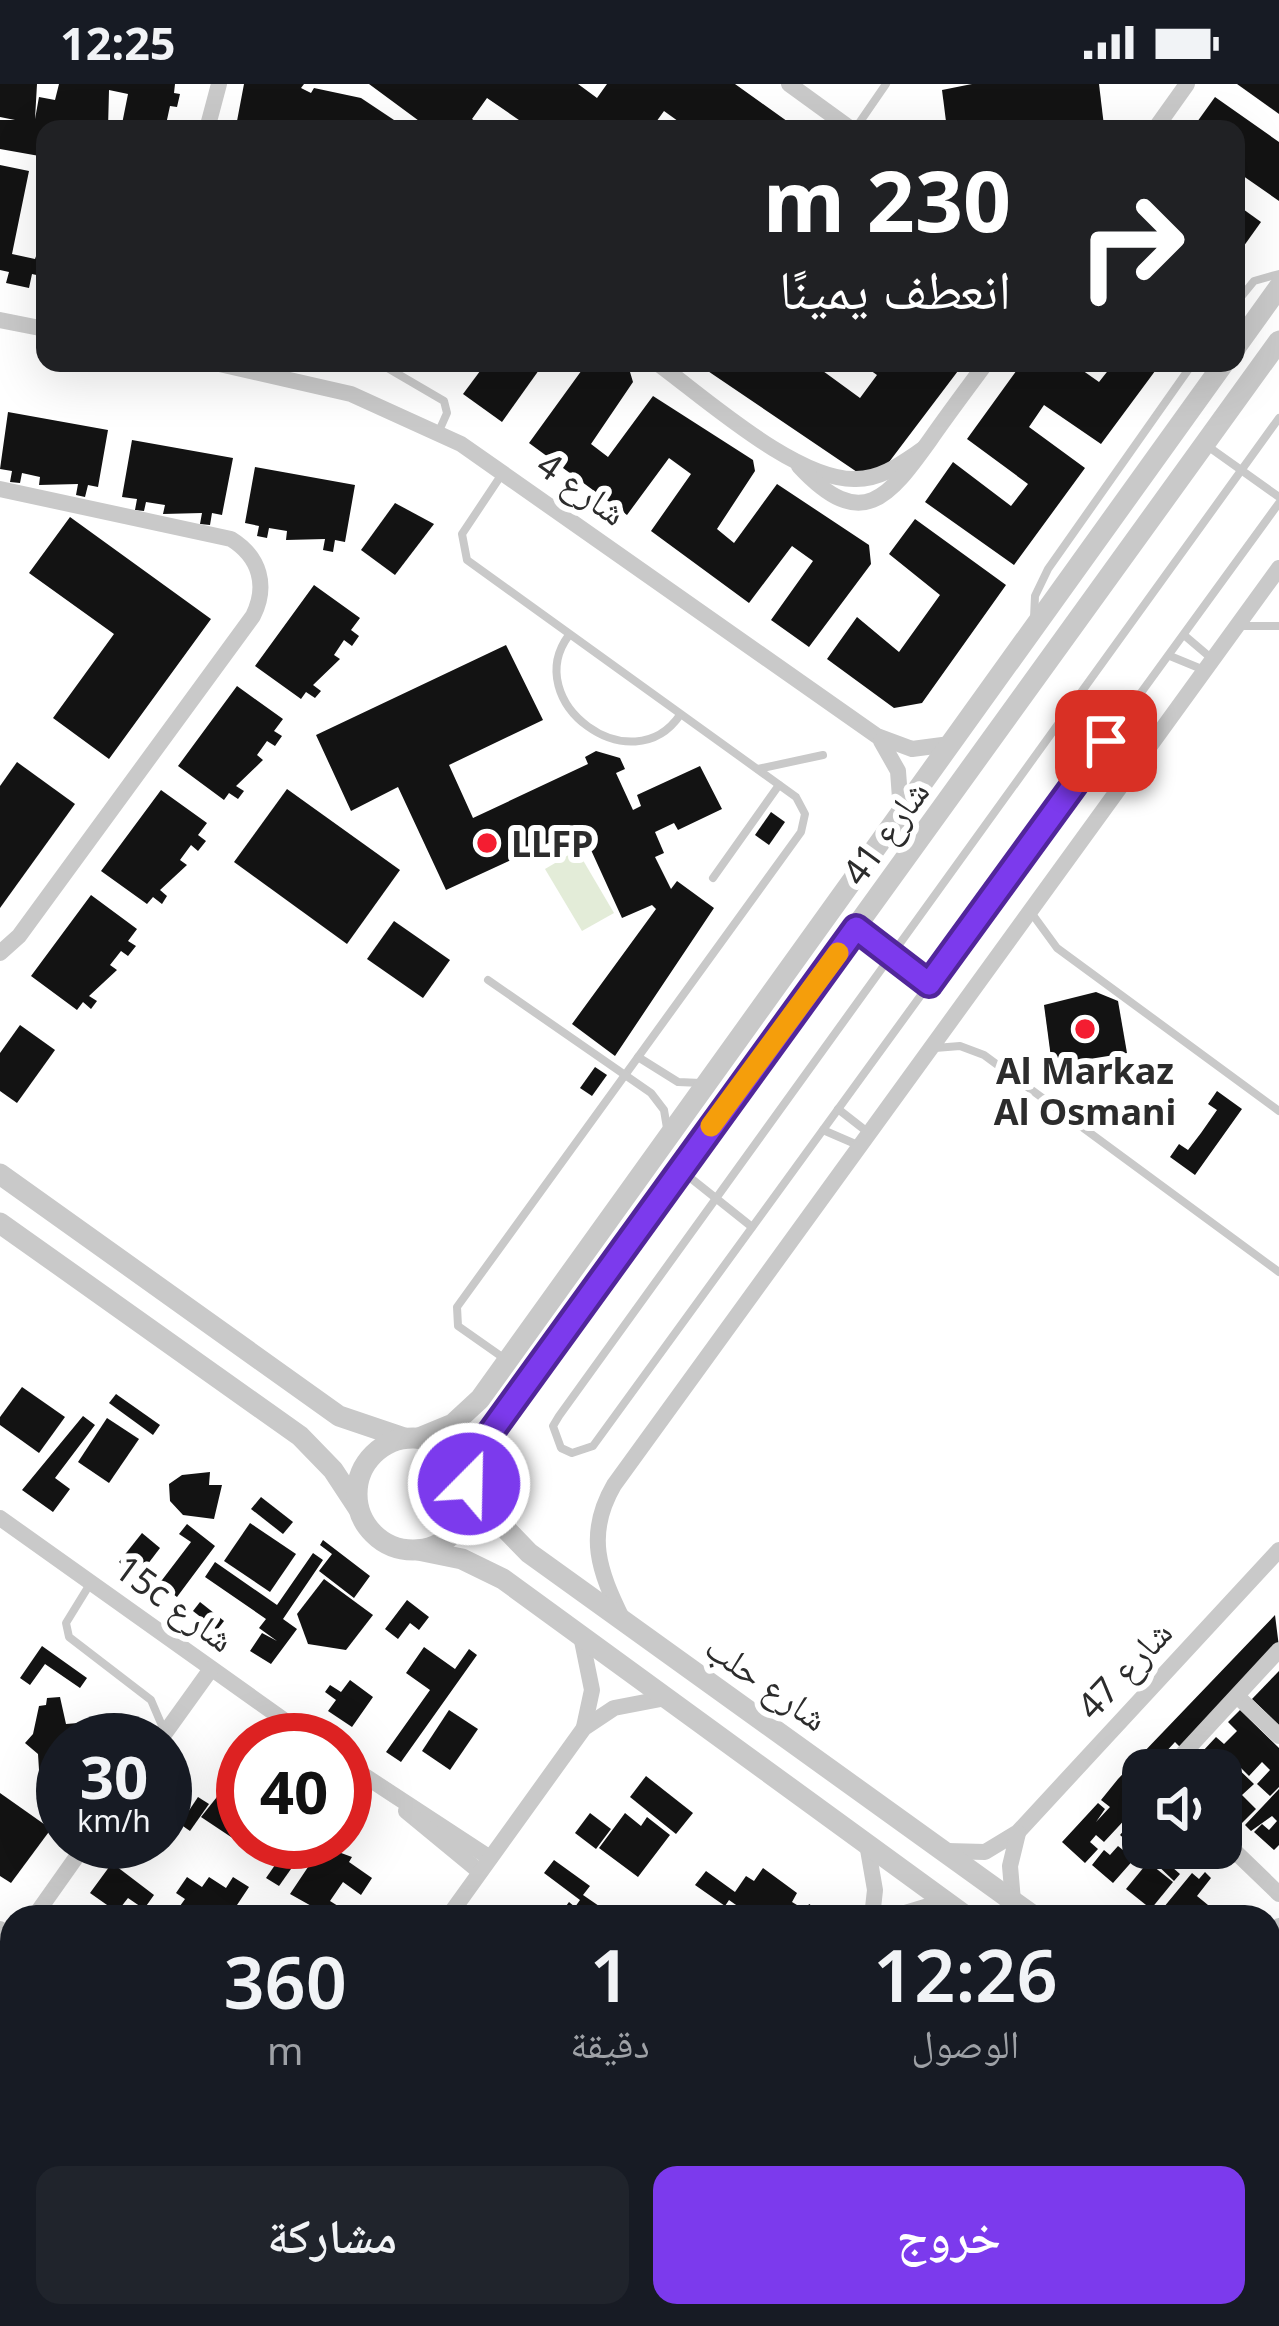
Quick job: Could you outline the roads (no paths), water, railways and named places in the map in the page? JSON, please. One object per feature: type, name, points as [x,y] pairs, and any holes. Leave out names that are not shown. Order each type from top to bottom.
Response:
[{"type":"street","points":[[209,120],[219,84]]},
{"type":"street","points":[[789,84],[840,120]]},
{"type":"street","points":[[1161,120],[1187,84]]},
{"type":"street","points":[[1245,334],[1279,287]]},
{"type":"street","points":[[0,320],[36,327]]},
{"type":"street","name":"شارع 41","points":[[470,1488],[491,1432],[1279,341]]},
{"type":"street","name":"شارع 4","points":[[276,372],[351,394],[438,432],[503,472],[877,736],[912,748],[950,744]]},
{"type":"street","points":[[670,372],[795,460],[829,493],[858,501],[902,484],[979,372]]},
{"type":"street","name":"شارع 41","points":[[412,1438],[467,1412],[507,1360],[1218,372]]},
{"type":"street","points":[[0,489],[231,539],[249,553],[261,585],[253,616],[19,936],[0,953]]},
{"type":"street","points":[[624,1621],[596,1559],[601,1508],[1279,568]]},
{"type":"street","points":[[877,736],[898,771],[901,812]]},
{"type":"street","points":[[0,1174],[339,1416],[446,1448],[470,1488],[455,1532],[418,1550],[374,1535],[333,1470],[300,1436],[0,1223]]},
{"type":"street","points":[[358,1508],[359,1478],[365,1463],[412,1438]]},
{"type":"street","name":"شارع حلب","points":[[470,1488],[529,1552],[1018,1905]]},
{"type":"street","name":"15c شارع","points":[[0,1518],[274,1713]]},
{"type":"street","name":"شارع حلب","points":[[418,1550],[483,1568],[951,1905]]},
{"type":"street","name":"شارع 47","points":[[947,1851],[986,1852],[1018,1832],[1279,1550]]},
{"type":"street","points":[[581,1636],[592,1690],[584,1728]]},
{"type":"street","points":[[1188,1749],[1279,1650]]},
{"type":"street","points":[[179,1713],[211,1669]]},
{"type":"street","points":[[1237,1696],[1279,1736]]},
{"type":"street","points":[[457,1905],[584,1728],[614,1708],[666,1698]]},
{"type":"street","points":[[372,1782],[485,1865]]},
{"type":"street","points":[[1013,1901],[1010,1866],[1018,1832]]},
{"type":"street","points":[[867,1844],[873,1905]]},
{"type":"street","points":[[1242,1858],[1279,1894]]},
{"type":"street","points":[[42,1905],[68,1869]]},
{"type":"street","points":[[932,1905],[946,1901]]},
{"type":"lane","points":[[860,120],[886,84]]},
{"type":"lane","points":[[1245,292],[1254,281],[1279,274]]},
{"type":"lane","points":[[395,372],[444,401],[447,413],[438,432]]},
{"type":"lane","points":[[1034,627],[1035,596],[1048,569],[1187,372]]},
{"type":"lane","points":[[1205,444],[1241,470],[1279,500],[593,1445],[584,1452],[561,1448],[553,1426],[559,1416],[891,955],[1241,470],[1279,418]]},
{"type":"lane","points":[[503,472],[462,534],[460,549],[467,560],[802,804],[801,832],[457,1307],[458,1326],[507,1360]]},
{"type":"lane","points":[[1234,628],[1264,622],[1279,626]]},
{"type":"lane","points":[[569,634],[557,654],[558,690],[588,729],[635,743],[659,738],[680,715]]},
{"type":"lane","points":[[1184,635],[1208,664]]},
{"type":"lane","points":[[1168,656],[1208,664]]},
{"type":"lane","points":[[1067,712],[1106,741]]},
{"type":"lane","points":[[756,770],[823,755]]},
{"type":"lane","points":[[713,878],[779,785]]},
{"type":"lane","points":[[1030,911],[1057,948],[1279,1111]]},
{"type":"lane","points":[[856,928],[929,984]]},
{"type":"lane","points":[[488,980],[658,1101],[667,1120],[664,1141]]},
{"type":"lane","points":[[933,1048],[959,1046],[984,1055],[1279,1272]]},
{"type":"lane","points":[[638,1057],[678,1082],[709,1080]]},
{"type":"lane","points":[[838,1109],[867,1141]]},
{"type":"lane","points":[[824,1130],[867,1141]]},
{"type":"lane","points":[[680,1169],[752,1227]]},
{"type":"lane","points":[[91,1583],[66,1623],[69,1637],[151,1700],[155,1713]]},
{"type":"place","name":"LLFP","points":[[487,843]]},
{"type":"place","name":"Al Markaz Al Osmani","points":[[1085,1029]]}]
